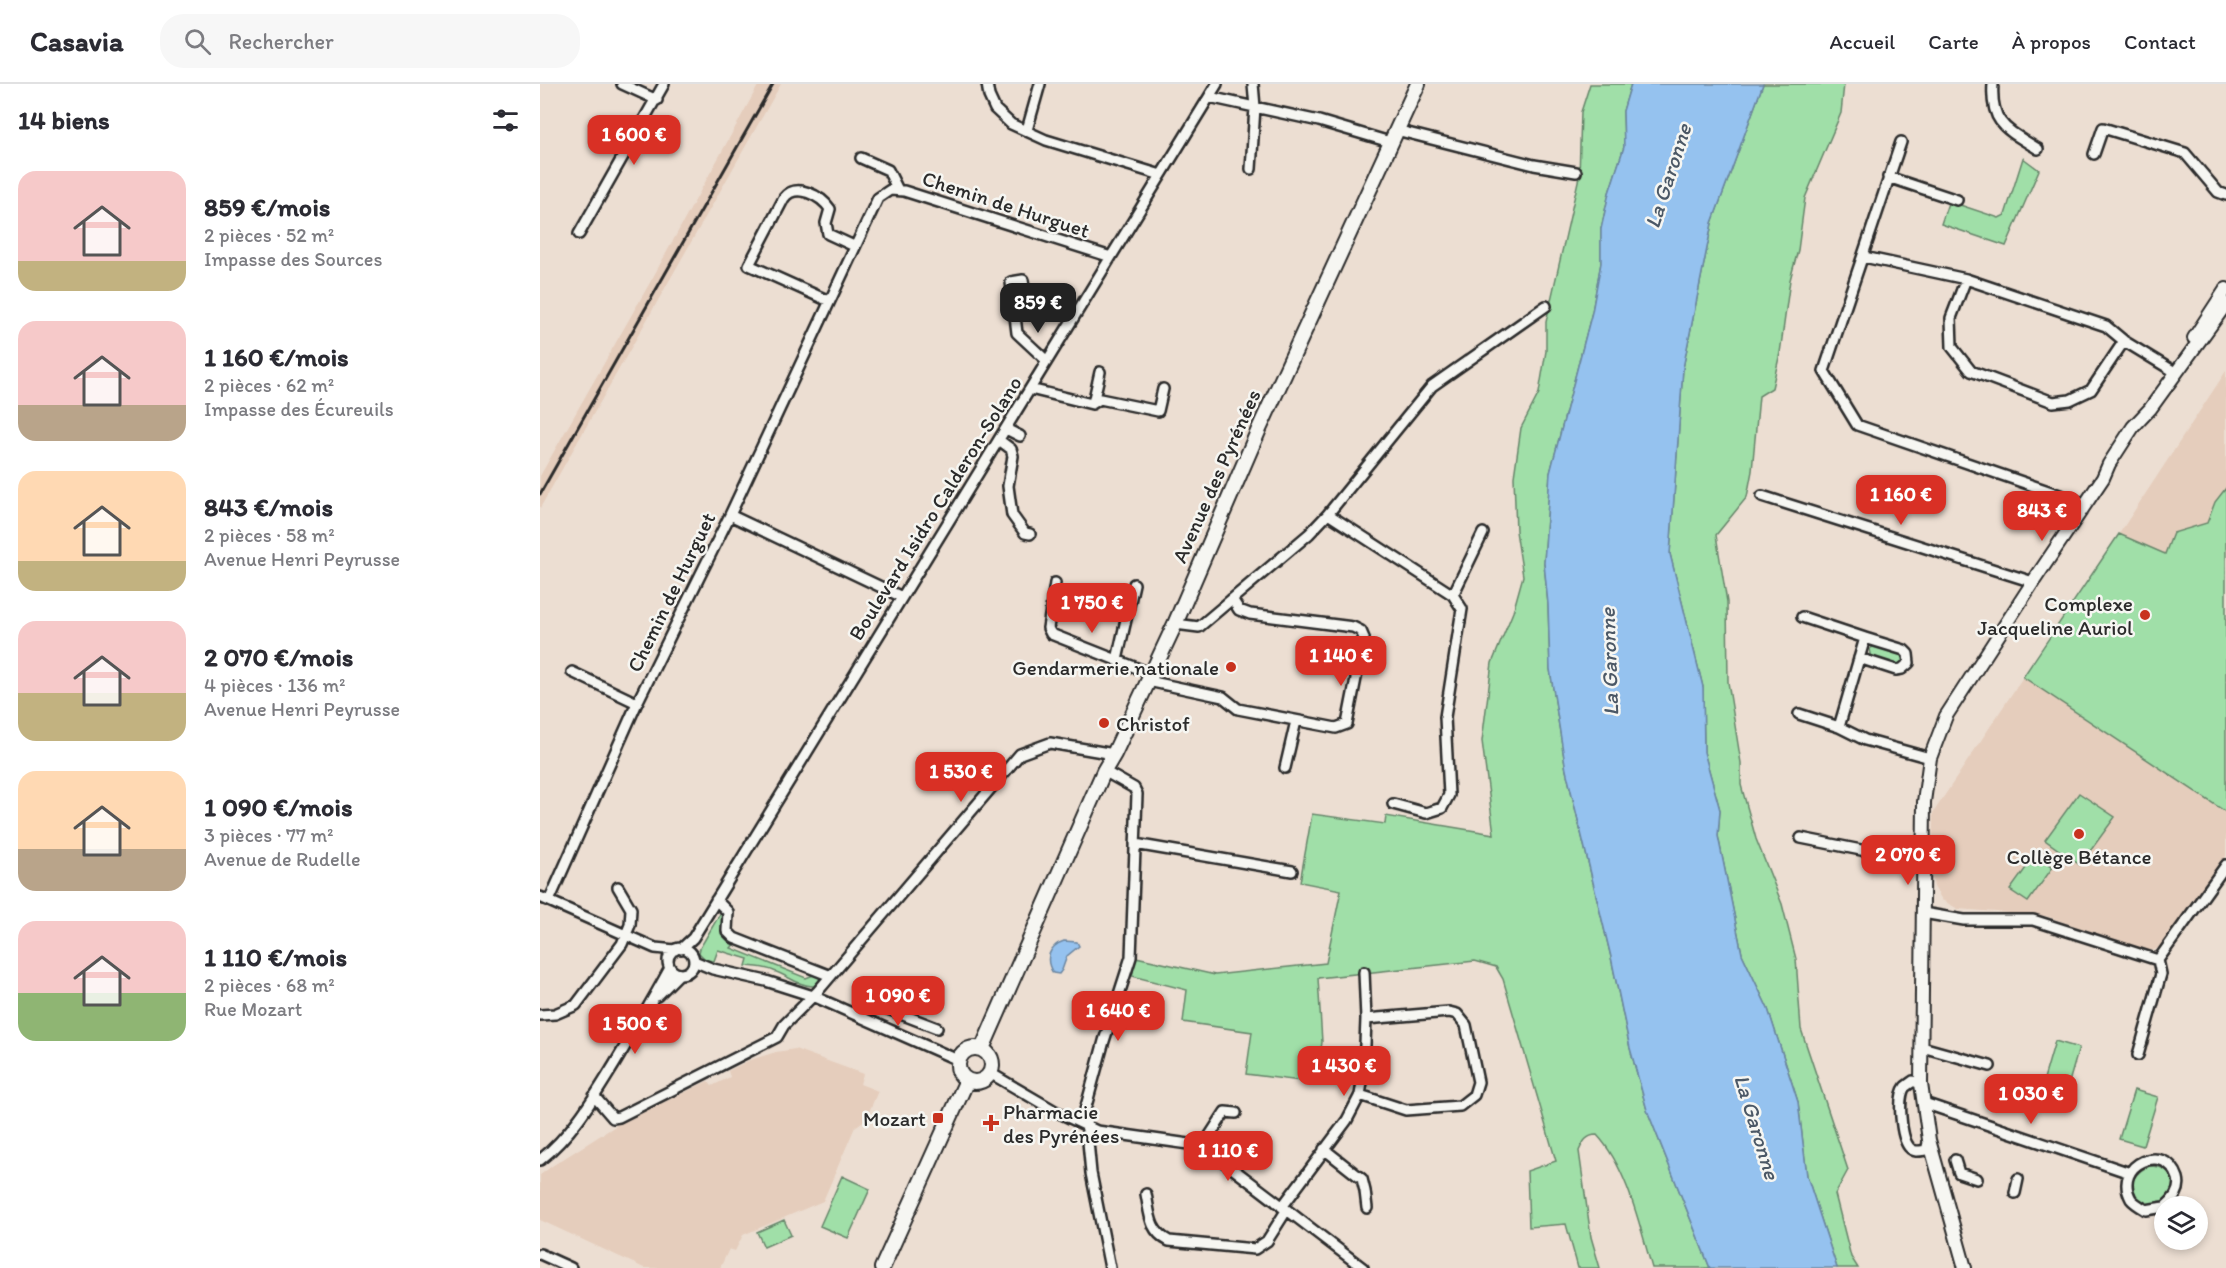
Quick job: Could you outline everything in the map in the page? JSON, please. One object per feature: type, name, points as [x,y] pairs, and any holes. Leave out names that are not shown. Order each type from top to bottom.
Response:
[{"type":"main road","name":"Avenue des Pyrénées","points":[[982,1049],[1104,771],[1150,677],[1260,427],[1418,84]]},
{"type":"main road","points":[[972,1047],[982,1049],[989,1055],[992,1064],[990,1073],[984,1080],[975,1082],[967,1080],[959,1071],[958,1059],[963,1051],[972,1047]]},
{"type":"main road","points":[[882,1268],[967,1080]]},
{"type":"street","points":[[622,84],[657,100]]},
{"type":"street","points":[[579,234],[664,84]]},
{"type":"street","points":[[987,84],[992,102],[1000,115],[1011,124],[1027,129],[1046,140],[1161,175]]},
{"type":"street","points":[[1027,129],[1040,84]]},
{"type":"street","name":"Boulevard Isidro Calderon-Solano","points":[[678,949],[693,938],[1217,84]]},
{"type":"street","points":[[1251,169],[1255,107],[1253,84]]},
{"type":"street","points":[[1993,84],[1992,100],[2001,124],[2038,149]]},
{"type":"street","points":[[1209,97],[1319,122],[1576,172]]},
{"type":"street","points":[[2094,154],[2103,128],[2185,153],[2218,192],[2226,195]]},
{"type":"street","points":[[1901,141],[1824,371],[1857,425],[2086,504]]},
{"type":"street","points":[[861,158],[888,170],[894,190]]},
{"type":"street","points":[[1888,177],[1958,200]]},
{"type":"street","points":[[830,301],[749,265],[784,198],[789,192],[798,189],[824,200],[830,209],[826,223],[828,234],[854,246]]},
{"type":"street","name":"Chemin de Hurguet","points":[[544,899],[730,515],[878,198],[894,190],[904,191],[1111,257]]},
{"type":"street","points":[[1864,257],[1966,279],[2106,326],[2124,341],[2178,368]]},
{"type":"street","points":[[1966,279],[1951,318],[1952,346],[1971,371],[2053,402],[2070,400],[2091,390],[2124,341]]},
{"type":"street","points":[[2178,368],[2197,331],[2226,289]]},
{"type":"street","points":[[1965,1268],[1929,1140],[1921,1083],[1924,802],[1930,758],[1946,716],[2032,582],[2103,478],[2115,467],[2178,368],[2215,322],[2226,304]]},
{"type":"street","points":[[1174,624],[1199,627],[1309,534],[1328,514],[1432,386],[1546,306]]},
{"type":"street","points":[[1013,309],[1017,333],[1047,361]]},
{"type":"street","points":[[1093,404],[1100,372]]},
{"type":"street","points":[[1030,389],[1093,404],[1100,399],[1158,411],[1163,389]]},
{"type":"street","points":[[1005,429],[1020,436]]},
{"type":"street","points":[[999,440],[1011,449],[1013,456],[1008,486],[1012,515],[1025,533],[1030,534]]},
{"type":"street","points":[[1762,496],[2032,582]]},
{"type":"street","points":[[1328,514],[1453,595],[1462,609],[1445,717],[1449,795],[1442,808],[1426,813],[1393,804]]},
{"type":"street","points":[[730,515],[902,597]]},
{"type":"street","points":[[1453,595],[1483,533]]},
{"type":"street","points":[[1055,583],[1049,631],[1055,635],[1117,660],[1150,677],[1223,698],[1236,709],[1336,728],[1347,724],[1364,634],[1353,627],[1245,613],[1239,610],[1232,599]]},
{"type":"street","points":[[1117,660],[1134,584]]},
{"type":"street","points":[[1802,617],[1904,650],[1908,654],[1908,663],[1902,669],[1896,670],[1859,658]]},
{"type":"street","points":[[1839,727],[1865,638]]},
{"type":"street","points":[[572,672],[637,703]]},
{"type":"street","points":[[1799,714],[1839,727],[1865,740],[1930,758]]},
{"type":"street","points":[[1285,768],[1296,721]]},
{"type":"street","points":[[594,1096],[609,1115],[619,1118],[777,1037],[784,1025],[831,976],[1020,754],[1050,743],[1114,754]]},
{"type":"street","points":[[1104,771],[1134,788],[1137,794],[1131,957],[1085,1110],[1091,1173],[1110,1268]]},
{"type":"street","points":[[1801,838],[1902,858],[1923,859]]},
{"type":"street","points":[[1134,844],[1292,871]]},
{"type":"street","points":[[2138,1055],[2161,974],[2158,960],[2226,865]]},
{"type":"street","points":[[540,1015],[555,1014],[576,1005],[616,954],[627,935],[631,909],[618,887]]},
{"type":"street","points":[[544,899],[655,948],[678,949],[692,961],[713,969],[766,981],[813,996],[958,1059]]},
{"type":"street","points":[[716,900],[728,912],[727,931],[734,938],[831,976]]},
{"type":"street","points":[[1923,913],[1964,920],[2033,921],[2158,960]]},
{"type":"street","name":"Boulevard Isidro Calderon-Solano","points":[[692,961],[693,938]]},
{"type":"street","points":[[655,948],[679,974]]},
{"type":"street","points":[[540,1160],[553,1150],[594,1096],[653,1000],[669,964],[669,956],[678,949]]},
{"type":"street","points":[[653,1000],[679,974],[687,973],[692,961]]},
{"type":"street","points":[[1146,1194],[1151,1222],[1157,1236],[1169,1241],[1256,1249],[1267,1241],[1284,1209],[1324,1149],[1347,1120],[1360,1095],[1364,1070],[1366,1019],[1364,972]]},
{"type":"street","points":[[854,1014],[861,1003],[867,1001],[937,1028]]},
{"type":"street","points":[[1360,1095],[1406,1110],[1425,1110],[1460,1106],[1474,1095],[1478,1082],[1466,1025],[1457,1014],[1449,1012],[1366,1019]]},
{"type":"street","points":[[1922,1047],[1990,1066]]},
{"type":"street","points":[[990,1073],[1055,1111],[1097,1131],[1203,1146],[1363,1268]]},
{"type":"street","points":[[1921,1083],[1913,1081],[1905,1086],[1901,1096],[1902,1123],[1910,1148],[1917,1152],[1926,1150],[1929,1140]]},
{"type":"street","points":[[1924,1103],[2130,1173]]},
{"type":"street","points":[[1203,1146],[1225,1112],[1236,1113]]},
{"type":"street","points":[[1324,1149],[1362,1179],[1366,1208]]},
{"type":"street","points":[[1935,1163],[1957,1159],[1959,1173],[1977,1179]]},
{"type":"street","points":[[2154,1209],[2146,1210],[2132,1200],[2127,1185],[2130,1173],[2136,1164],[2146,1159],[2161,1159],[2174,1169],[2179,1182],[2176,1196]]},
{"type":"street","points":[[2015,1193],[2018,1179]]},
{"type":"street","points":[[540,1254],[571,1268]]},
{"type":"shaded area","points":[[759,84],[781,84],[540,508],[540,476]]},
{"type":"shaded area","points":[[2226,371],[2226,488],[2215,502],[2207,523],[2173,533],[2165,554],[2119,534]]},
{"type":"shaded area","name":"Collège Bétance","points":[[2023,677],[2226,812],[2226,856],[2160,947],[2154,950],[2144,950],[2046,916],[1958,909],[1942,900],[1934,887],[1932,876],[1933,813]]},
{"type":"shaded area","points":[[795,1049],[863,1074],[860,1084],[878,1091],[866,1119],[855,1127],[823,1201],[743,1235],[735,1251],[729,1249],[720,1268],[644,1268],[540,1220],[540,1175],[552,1166],[617,1125],[708,1081],[712,1086],[730,1077],[728,1071],[750,1060]]},
{"type":"green space","points":[[1590,84],[1631,84],[1623,111],[1624,147],[1609,193],[1601,229],[1601,263],[1592,312],[1550,473],[1544,563],[1550,669],[1566,770],[1611,957],[1630,1048],[1647,1110],[1710,1268],[1652,1268],[1624,1180],[1617,1164],[1597,1135],[1588,1138],[1579,1151],[1591,1237],[1600,1268],[1578,1268],[1566,1224],[1529,1227],[1527,1171],[1556,1161],[1503,979],[1496,967],[1475,961],[1318,978],[1322,1042],[1316,1083],[1246,1074],[1252,1032],[1183,1022],[1187,990],[1132,976],[1136,957],[1215,975],[1326,963],[1341,890],[1300,882],[1312,814],[1385,824],[1386,816],[1494,834],[1482,741],[1492,663],[1513,612],[1523,576],[1516,531],[1514,477],[1521,428],[1539,393],[1546,351],[1546,322],[1579,177],[1581,112]]},
{"type":"green space","points":[[1763,84],[1844,84],[1841,113],[1805,198],[1798,250],[1790,280],[1780,353],[1772,388],[1759,396],[1752,471],[1747,497],[1716,535],[1727,602],[1728,682],[1741,763],[1741,785],[1756,839],[1782,904],[1796,959],[1801,1029],[1848,1170],[1835,1194],[1851,1257],[1858,1268],[1837,1268],[1807,1176],[1798,1102],[1768,1009],[1742,954],[1718,836],[1720,810],[1704,752],[1703,687],[1670,554],[1683,368],[1712,223]]},
{"type":"green space","points":[[2023,158],[2039,170],[2006,246],[1941,224],[1948,203],[1945,200],[1999,218],[2005,215]]},
{"type":"green space","name":"Complexe Jacqueline Auriol","points":[[2226,488],[2226,812],[2023,677],[2119,534],[2165,554],[2173,533],[2207,523],[2215,502]]},
{"type":"green space","points":[[1875,645],[1899,651],[1904,656],[1904,662],[1899,666],[1872,659],[1870,649]]},
{"type":"green space","points":[[2079,793],[2115,817],[2080,865],[2045,840]]},
{"type":"green space","points":[[2036,854],[2053,867],[2028,902],[2010,890]]},
{"type":"green space","points":[[721,912],[736,942],[731,948],[806,978],[816,974],[820,979],[814,986],[804,985],[771,970],[746,966],[748,959],[718,950],[714,961],[706,960],[699,953],[700,948]]},
{"type":"green space","points":[[2055,1041],[2079,1048],[2065,1096],[2041,1089]]},
{"type":"green space","points":[[2134,1090],[2158,1097],[2143,1146],[2119,1139]]},
{"type":"green space","points":[[2150,1166],[2166,1170],[2175,1184],[2171,1196],[2154,1196],[2154,1206],[2148,1208],[2135,1198],[2131,1188],[2137,1174]]},
{"type":"green space","points":[[842,1176],[870,1189],[848,1238],[820,1226]]},
{"type":"green space","points":[[784,1220],[791,1235],[764,1247],[757,1232]]},
{"type":"water","name":"La Garonne","points":[[1631,84],[1763,84],[1712,223],[1683,368],[1670,554],[1703,687],[1704,752],[1720,810],[1718,836],[1742,954],[1768,1009],[1798,1102],[1807,1176],[1837,1268],[1710,1268],[1647,1110],[1630,1048],[1611,957],[1566,770],[1550,669],[1544,563],[1550,473],[1592,312],[1601,263],[1601,229],[1609,193],[1624,147],[1623,111]]},
{"type":"water","points":[[1064,941],[1077,942],[1079,946],[1067,956],[1059,974],[1053,973],[1049,963],[1050,954],[1055,946]]},
{"type":"railway","points":[[540,494],[773,84]]},
{"type":"place","name":"Complexe Jacqueline Auriol","points":[[2145,615]]},
{"type":"place","name":"Gendarmerie nationale","points":[[1231,667]]},
{"type":"place","name":"Christof","points":[[1104,723]]},
{"type":"place","name":"Collège Bétance","points":[[2079,834]]},
{"type":"place","name":"Mozart","points":[[938,1118]]},
{"type":"place","name":"Pharmacie des Pyrénées","points":[[991,1123]]}]
